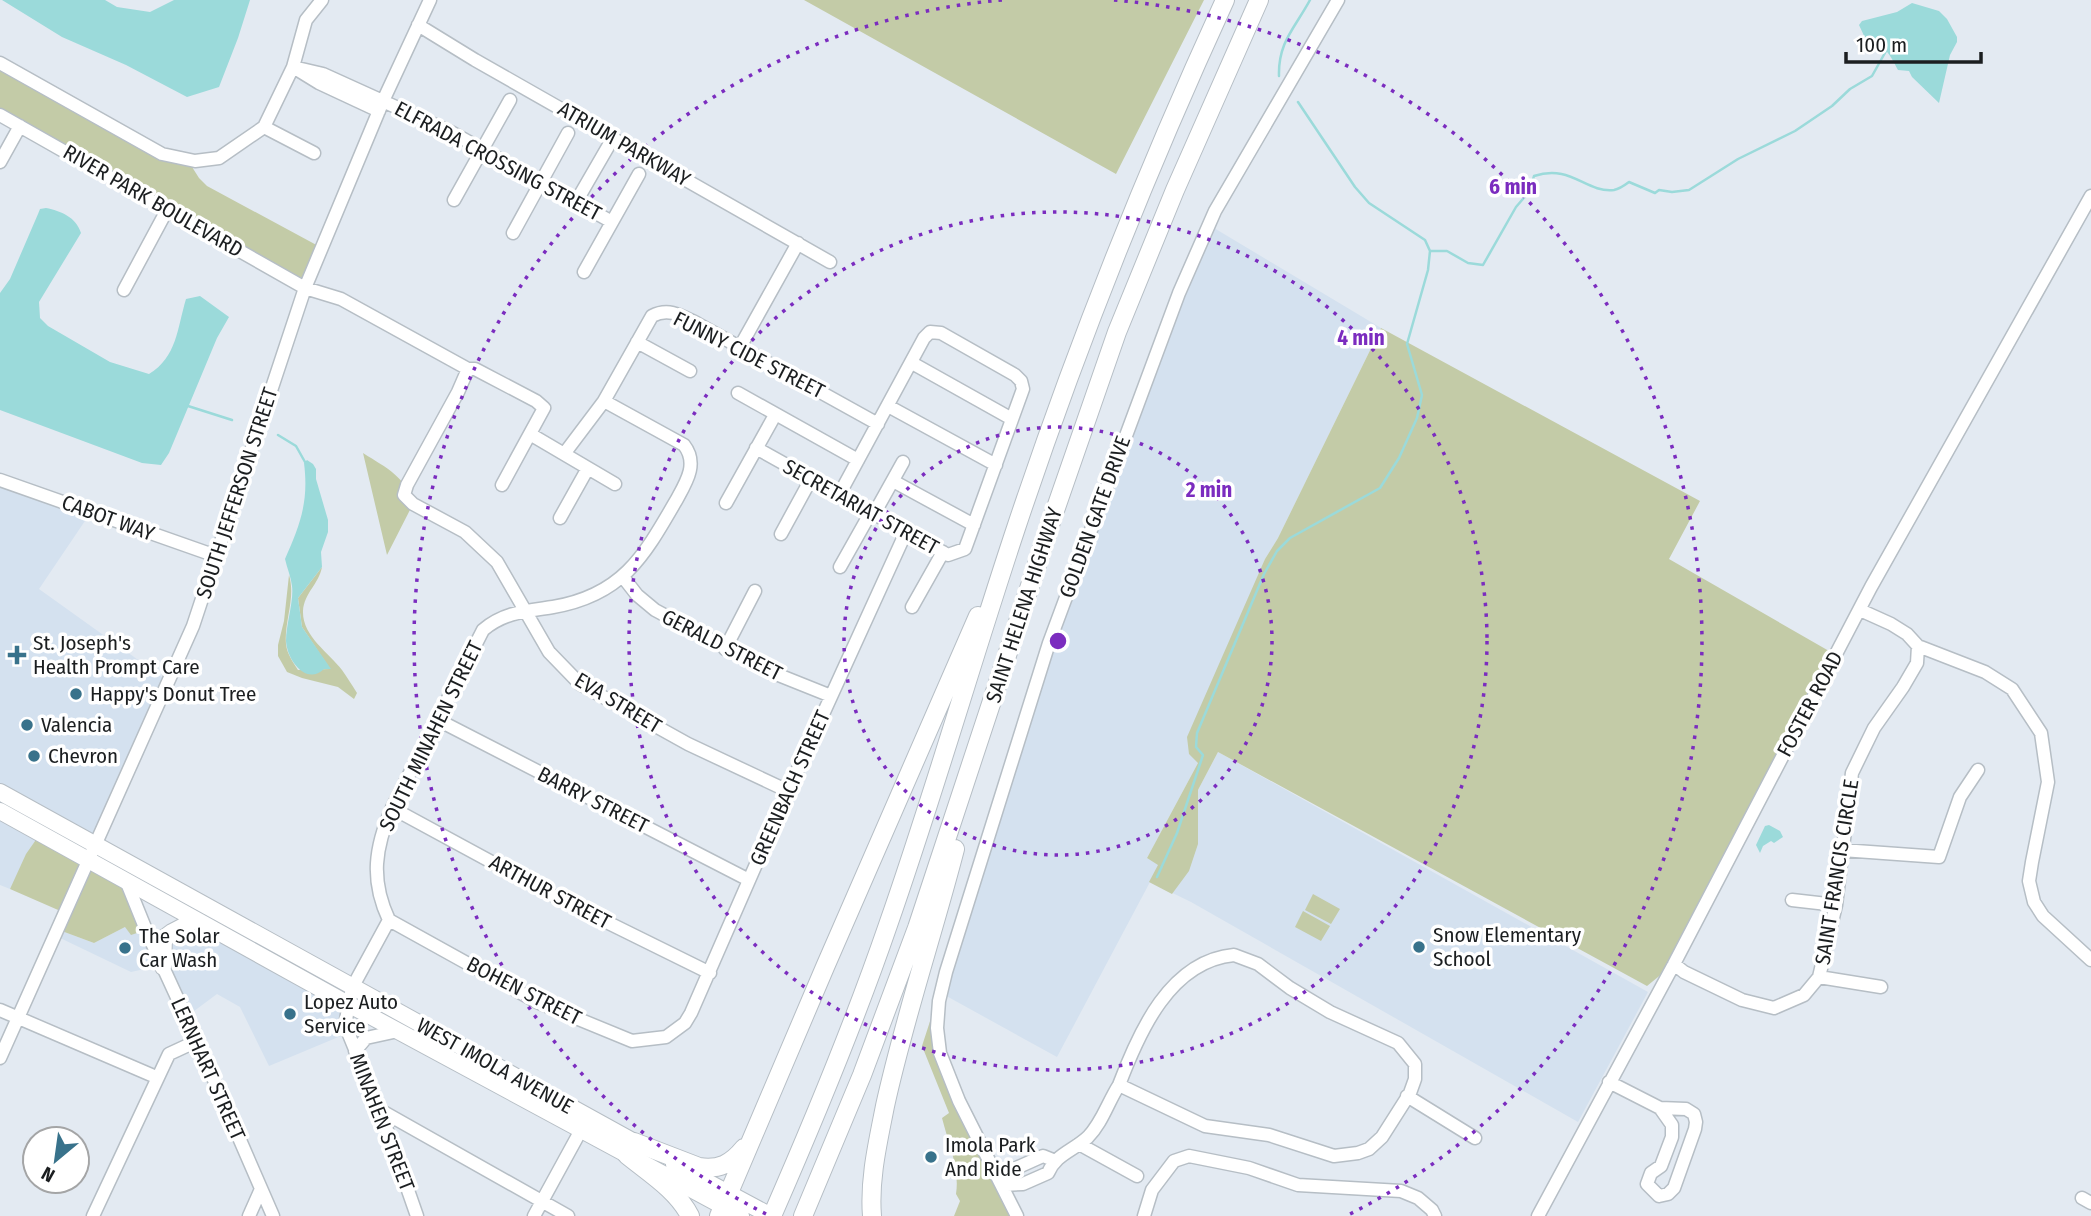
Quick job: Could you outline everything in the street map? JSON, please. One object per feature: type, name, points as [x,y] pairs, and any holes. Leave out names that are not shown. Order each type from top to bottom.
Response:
[{"type":"highway","name":"SAINT HELENA HIGHWAY","points":[[773,1213],[821,1104],[881,947],[1015,529],[1100,296],[1172,120],[1225,0]]},
{"type":"highway","name":"SAINT HELENA HIGHWAY","points":[[803,1216],[862,1075],[908,953],[1117,332],[1175,190],[1259,0]]},
{"type":"highway","points":[[724,1206],[1015,529]]},
{"type":"highway","points":[[872,1216],[870,1197],[877,1148],[904,1028],[1039,559]]},
{"type":"highway","points":[[631,1148],[699,1167],[715,1168],[731,1162],[754,1134]]},
{"type":"highway","points":[[631,1148],[685,1206],[690,1216]]},
{"type":"main road","name":"WEST IMOLA AVENUE","points":[[0,792],[352,988],[631,1148],[741,1216]]},
{"type":"main road","name":"WEST IMOLA AVENUE","points":[[0,812],[581,1130],[631,1148]]},
{"type":"main road","points":[[163,967],[164,938],[195,920]]},
{"type":"main road","name":"WEST IMOLA AVENUE","points":[[724,1206],[773,1213]]},
{"type":"street","points":[[0,63],[162,154],[195,161],[219,158],[264,127],[293,67],[306,20],[322,0]]},
{"type":"street","name":"SOUTH JEFFERSON STREET","points":[[0,1058],[134,764],[193,626],[305,288],[381,106],[430,0]]},
{"type":"street","name":"GOLDEN GATE DRIVE","points":[[1017,1216],[959,1101],[940,1053],[937,1028],[939,1001],[946,972],[1049,643],[1179,293],[1215,211],[1338,0]]},
{"type":"street","name":"ATRIUM PARKWAY","points":[[418,25],[830,262]]},
{"type":"street","name":"ELFRADA CROSSING STREET","points":[[293,67],[323,74],[381,106],[483,149],[612,222]]},
{"type":"street","points":[[454,200],[510,100]]},
{"type":"street","name":"RIVER PARK BOULEVARD","points":[[0,115],[305,288],[341,299],[468,369],[475,369],[536,401],[544,408],[530,434]]},
{"type":"street","points":[[0,162],[20,126]]},
{"type":"street","points":[[264,127],[314,153]]},
{"type":"street","points":[[513,233],[568,134]]},
{"type":"street","points":[[576,202],[613,138]]},
{"type":"street","points":[[584,272],[639,174]]},
{"type":"street","name":"FOSTER ROAD","points":[[1538,1216],[1860,610],[2091,196]]},
{"type":"street","points":[[124,289],[167,210]]},
{"type":"street","points":[[740,347],[798,243]]},
{"type":"street","name":"FUNNY CIDE STREET","points":[[564,454],[604,401],[652,316],[661,311],[676,313],[878,424]]},
{"type":"street","name":"SECRETARIAT STREET","points":[[756,448],[948,555],[965,549],[1023,389],[1021,381],[941,333],[930,332],[924,338],[912,363]]},
{"type":"street","points":[[637,342],[690,371]]},
{"type":"street","points":[[839,495],[912,363],[1012,419]]},
{"type":"street","name":"EVA STREET","points":[[468,369],[404,495],[412,504],[465,532],[497,562],[549,652],[580,684],[688,744],[788,791]]},
{"type":"street","points":[[738,393],[858,460]]},
{"type":"street","name":"SOUTH MINAHEN STREET","points":[[389,919],[376,870],[382,832],[483,630],[493,621],[508,614],[583,601],[603,592],[623,577],[661,526],[681,493],[692,467],[690,452],[684,445],[604,401]]},
{"type":"street","points":[[888,406],[996,465]]},
{"type":"street","points":[[726,503],[775,415]]},
{"type":"street","points":[[502,485],[530,434],[615,484]]},
{"type":"street","points":[[839,568],[903,462]]},
{"type":"street","points":[[559,518],[588,468]]},
{"type":"street","points":[[780,534],[811,479]]},
{"type":"street","name":"CABOT WAY","points":[[0,480],[216,556]]},
{"type":"street","points":[[893,481],[974,525]]},
{"type":"street","name":"GREENBACH STREET","points":[[666,1037],[677,1031],[691,1013],[906,532]]},
{"type":"street","points":[[912,607],[943,552]]},
{"type":"street","name":"GERALD STREET","points":[[623,577],[637,595],[654,610],[771,672],[831,696]]},
{"type":"street","points":[[724,649],[755,591]]},
{"type":"street","points":[[1860,610],[1891,624],[1907,634],[1918,646],[1985,672],[2011,689],[2041,733],[2048,782],[2029,881],[2034,902],[2043,916],[2091,960]]},
{"type":"street","name":"SAINT FRANCIS CIRCLE","points":[[1674,964],[1684,972],[1742,1000],[1774,1008],[1804,995],[1819,977],[1836,905],[1852,773],[1874,728],[1917,663],[1918,646]]},
{"type":"street","name":"BARRY STREET","points":[[438,720],[749,880]]},
{"type":"street","points":[[1842,850],[1939,857],[1960,797],[1978,771]]},
{"type":"street","name":"ARTHUR STREET","points":[[392,808],[556,897],[710,973]]},
{"type":"street","name":"LERNHART STREET","points":[[127,883],[273,1216]]},
{"type":"street","points":[[1792,900],[1836,905]]},
{"type":"street","points":[[352,988],[389,919]]},
{"type":"street","name":"BOHEN STREET","points":[[389,919],[537,1002],[632,1041],[666,1037]]},
{"type":"street","points":[[1002,1185],[1023,1184],[1048,1172],[1053,1160],[1088,1136],[1101,1119],[1119,1085],[1149,1019],[1168,992],[1191,968],[1216,957],[1234,955],[1258,964],[1290,988],[1330,1012],[1398,1043],[1415,1064],[1415,1079],[1408,1096],[1382,1137],[1369,1149],[1334,1156],[1269,1135],[1205,1126],[1119,1085]]},
{"type":"street","points":[[1819,977],[1881,986]]},
{"type":"street","name":"MINAHEN STREET","points":[[352,988],[345,1025],[380,1110],[417,1216]]},
{"type":"street","points":[[0,1010],[156,1077]]},
{"type":"street","points":[[355,1051],[366,1038],[398,1031]]},
{"type":"street","points":[[93,1216],[169,1054],[197,1041]]},
{"type":"street","points":[[1609,1082],[1660,1108],[1686,1109],[1694,1114],[1696,1122],[1674,1188],[1668,1194],[1660,1196],[1647,1184],[1651,1173],[1661,1166],[1672,1137],[1672,1125],[1660,1108]]},
{"type":"street","points":[[1408,1096],[1475,1138]]},
{"type":"street","points":[[380,1110],[568,1216]]},
{"type":"street","points":[[534,1216],[581,1130]]},
{"type":"street","points":[[1079,1144],[1137,1176]]},
{"type":"street","points":[[1144,1216],[1152,1190],[1174,1161],[1189,1156],[1249,1168],[1298,1185],[1401,1191],[1418,1198],[1435,1216]]},
{"type":"street","points":[[249,1216],[261,1189]]},
{"type":"shaded area","points":[[1209,225],[1381,328],[1278,538],[1265,559],[1198,763],[1147,858],[1159,864],[1218,752],[1648,992],[1578,1122],[1191,902],[1150,882],[1057,1057],[941,993],[1029,703]]},
{"type":"shaded area","points":[[0,480],[91,512],[39,589],[169,682],[95,845],[0,792]]},
{"type":"shaded area","points":[[0,813],[40,834],[10,889],[0,885]]},
{"type":"shaded area","points":[[195,920],[348,1004],[348,1033],[269,1066],[240,1007],[217,994],[186,1017],[162,947]]},
{"type":"shaded area","points":[[125,927],[146,930],[162,965],[131,972],[56,936],[59,930],[94,943]]},
{"type":"green space","points":[[804,0],[1204,0],[1116,174]]},
{"type":"green space","points":[[0,63],[162,154],[187,159],[207,186],[322,248],[305,288],[0,115]]},
{"type":"green space","points":[[1381,328],[1700,501],[1669,559],[1836,655],[1674,964],[1647,986],[1218,752],[1198,790],[1198,844],[1189,871],[1172,894],[1149,882],[1158,865],[1147,858],[1198,763],[1189,754],[1187,737],[1265,559],[1278,538]]},
{"type":"green space","points":[[363,453],[400,479],[413,504],[387,555]]},
{"type":"green space","points":[[322,567],[304,605],[304,620],[311,636],[342,670],[357,693],[354,699],[338,687],[287,672],[278,656],[289,575],[291,592],[286,644],[289,655],[298,670],[330,669],[302,627],[298,598]]},
{"type":"green space","points":[[40,834],[127,883],[146,930],[131,935],[125,927],[94,943],[59,930],[65,913],[10,889],[26,854]]},
{"type":"green space","points":[[1313,894],[1340,909],[1331,924],[1305,910]]},
{"type":"green space","points":[[1303,911],[1330,926],[1321,941],[1295,927]]},
{"type":"green space","points":[[946,972],[940,1053],[1017,1216],[954,1216],[960,1201],[956,1194],[955,1165],[942,1118],[949,1113],[922,1046]]},
{"type":"water","points":[[2,0],[105,0],[117,7],[150,12],[174,0],[250,0],[219,87],[187,97],[126,65],[62,37]]},
{"type":"water","points":[[1912,3],[1939,11],[1957,37],[1939,103],[1909,71],[1898,70],[1883,48],[1866,40],[1859,25],[1862,21],[1897,12]]},
{"type":"water","points":[[46,208],[67,216],[76,223],[81,233],[39,302],[40,318],[48,326],[110,362],[149,374],[171,351],[186,299],[200,296],[229,317],[217,338],[169,453],[161,465],[142,463],[0,410],[0,293],[10,279],[40,209]]},
{"type":"water","points":[[307,460],[316,469],[316,479],[328,520],[328,532],[321,552],[322,567],[298,598],[302,627],[331,669],[311,674],[304,673],[294,663],[286,641],[292,592],[285,559],[302,513],[304,463]]},
{"type":"water","points":[[1769,825],[1780,831],[1783,837],[1763,846],[1760,853],[1756,845],[1765,826]]},
{"type":"waterway","points":[[1279,76],[1284,44],[1310,0]]},
{"type":"waterway","points":[[1157,877],[1177,833],[1203,755],[1196,747],[1197,733],[1264,574],[1277,551],[1290,538],[1380,488],[1399,458],[1417,418],[1422,395],[1407,344],[1428,270],[1430,251],[1447,251],[1468,263],[1483,265],[1516,207],[1529,192],[1534,176],[1558,174],[1604,190],[1616,189],[1629,182],[1655,193],[1659,190],[1689,190],[1738,159],[1795,131],[1832,106],[1850,89],[1872,76],[1886,51]]},
{"type":"waterway","points":[[1298,102],[1355,187],[1369,203],[1425,240],[1430,251]]},
{"type":"waterway","points":[[188,406],[232,420]]},
{"type":"waterway","points":[[278,435],[296,446],[305,462]]},
{"type":"place","name":"St. Joseph's Health Prompt Care","points":[[17,655]]},
{"type":"place","name":"Happy's Donut Tree","points":[[76,694]]},
{"type":"place","name":"Valencia","points":[[27,725]]},
{"type":"place","name":"Chevron","points":[[34,756]]},
{"type":"place","name":"Snow Elementary School","points":[[1419,947]]},
{"type":"place","name":"The Solar Car Wash","points":[[125,948]]},
{"type":"place","name":"Lopez Auto Service","points":[[290,1014]]},
{"type":"place","name":"Imola Park And Ride","points":[[931,1157]]}]
